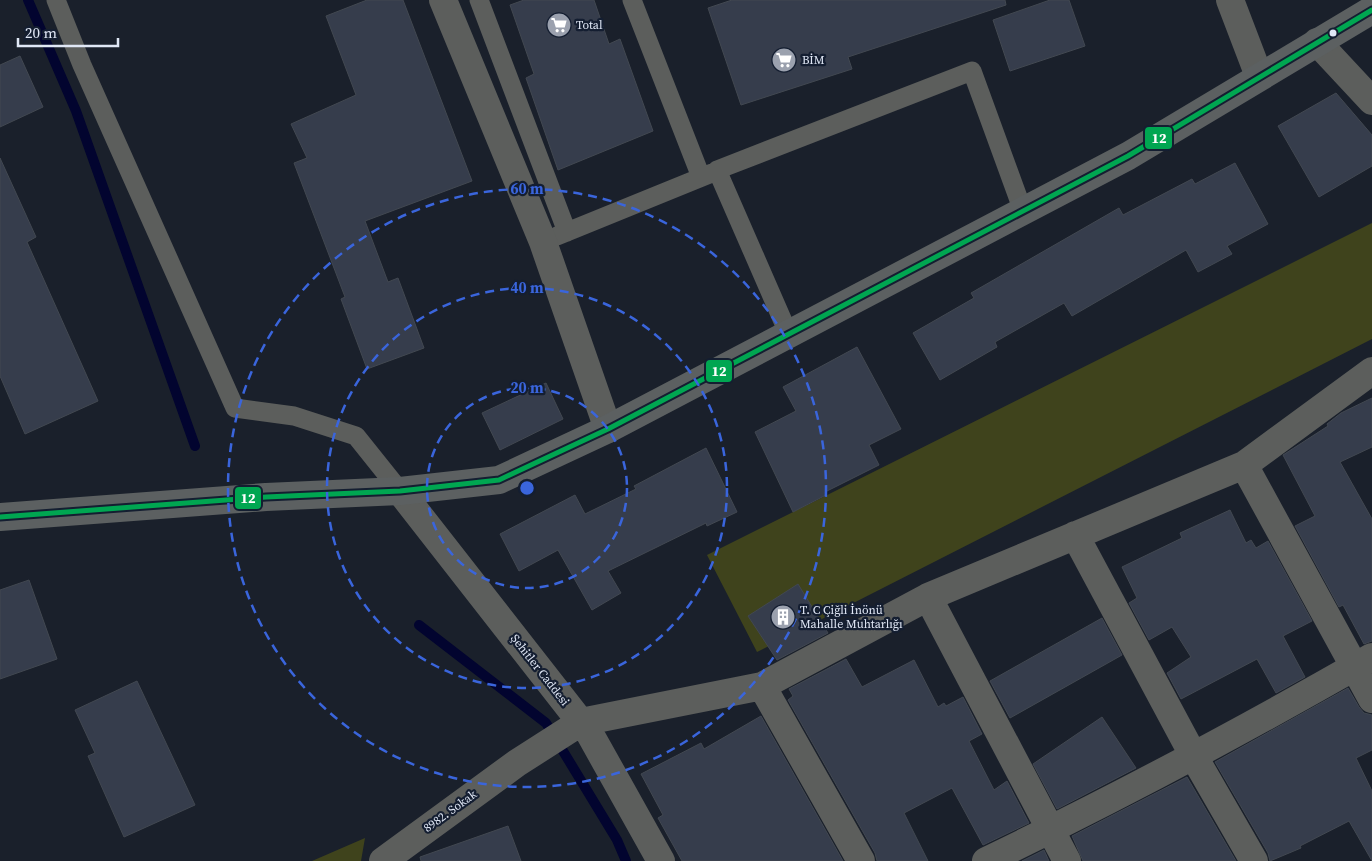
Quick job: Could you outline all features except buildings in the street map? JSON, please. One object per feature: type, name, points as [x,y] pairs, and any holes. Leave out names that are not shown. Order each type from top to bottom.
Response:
[{"type":"main road","points":[[0,517],[266,497],[400,491],[499,480],[608,429],[1128,156],[1372,10]]},
{"type":"street","points":[[443,0],[555,237],[608,429]]},
{"type":"street","points":[[1230,0],[1259,76]]},
{"type":"street","points":[[1317,42],[1372,101]]},
{"type":"street","points":[[581,722],[762,686],[928,597],[1244,465],[1372,371]]},
{"type":"street","points":[[1244,465],[1364,661],[1372,699]]},
{"type":"street","name":"Şehitler Caddesi","points":[[400,491],[590,734],[661,861]]},
{"type":"street","points":[[1074,536],[1254,861]]},
{"type":"street","points":[[928,597],[1067,861]]},
{"type":"street","points":[[986,861],[1194,755],[1364,661]]},
{"type":"street","points":[[762,686],[862,861]]},
{"type":"street","name":"8982. Sokak","points":[[383,861],[517,763],[581,722]]},
{"type":"lane","points":[[56,0],[82,65],[236,408],[294,416],[356,436],[400,491]]},
{"type":"lane","points":[[479,0],[555,237],[709,174],[972,71],[1023,212]]},
{"type":"lane","points":[[632,0],[709,174],[789,335]]},
{"type":"green space","points":[[1372,223],[1372,339],[757,652],[707,555]]},
{"type":"green space","points":[[365,838],[361,861],[312,861]]},
{"type":"waterway","points":[[28,0],[76,111],[195,446]]},
{"type":"waterway","points":[[419,625],[546,723],[617,840],[626,861]]},
{"type":"transit line","name":"12","points":[[0,517],[266,497],[400,491],[499,480],[608,429],[1128,156],[1372,10]]},
{"type":"place","name":"Total","points":[[559,25]]},
{"type":"place","name":"BİM","points":[[784,60]]},
{"type":"place","name":"T. C Çiğli İnönü Mahalle Muhtarlığı","points":[[783,617]]}]
